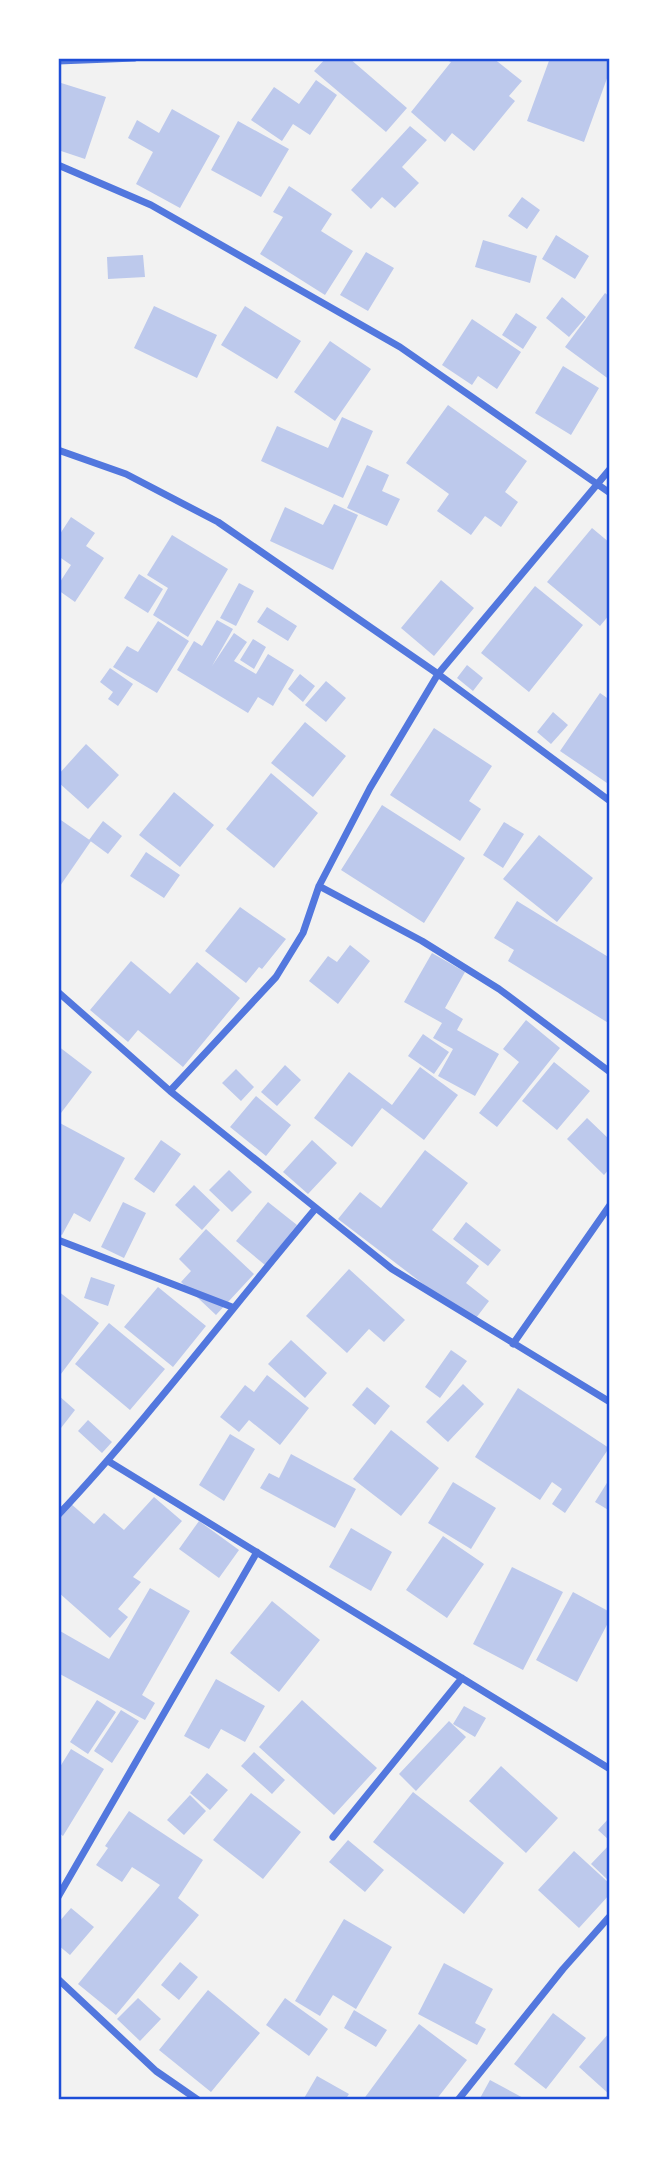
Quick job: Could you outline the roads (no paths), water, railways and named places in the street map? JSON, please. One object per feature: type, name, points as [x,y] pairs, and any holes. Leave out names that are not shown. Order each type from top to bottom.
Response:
[{"type":"street","points":[[58,61],[135,58]]},
{"type":"street","points":[[58,165],[151,205],[400,346],[610,493]]},
{"type":"street","points":[[58,450],[126,474],[218,522],[438,674],[610,801]]},
{"type":"street","points":[[170,1091],[276,976],[303,933],[319,886],[370,788],[438,674],[610,469]]},
{"type":"street","points":[[319,886],[422,941],[499,989],[610,1072]]},
{"type":"street","points":[[58,992],[170,1091],[392,1269],[610,1402]]},
{"type":"street","points":[[513,1344],[610,1205]]},
{"type":"street","points":[[58,1515],[108,1461],[316,1208]]},
{"type":"street","points":[[58,1240],[232,1307]]},
{"type":"street","points":[[108,1461],[610,1769]]},
{"type":"street","points":[[58,1897],[257,1552]]},
{"type":"street","points":[[333,1837],[462,1678]]},
{"type":"street","points":[[458,2100],[563,1969],[610,1916]]},
{"type":"street","points":[[58,1979],[156,2071],[198,2100]]}]
